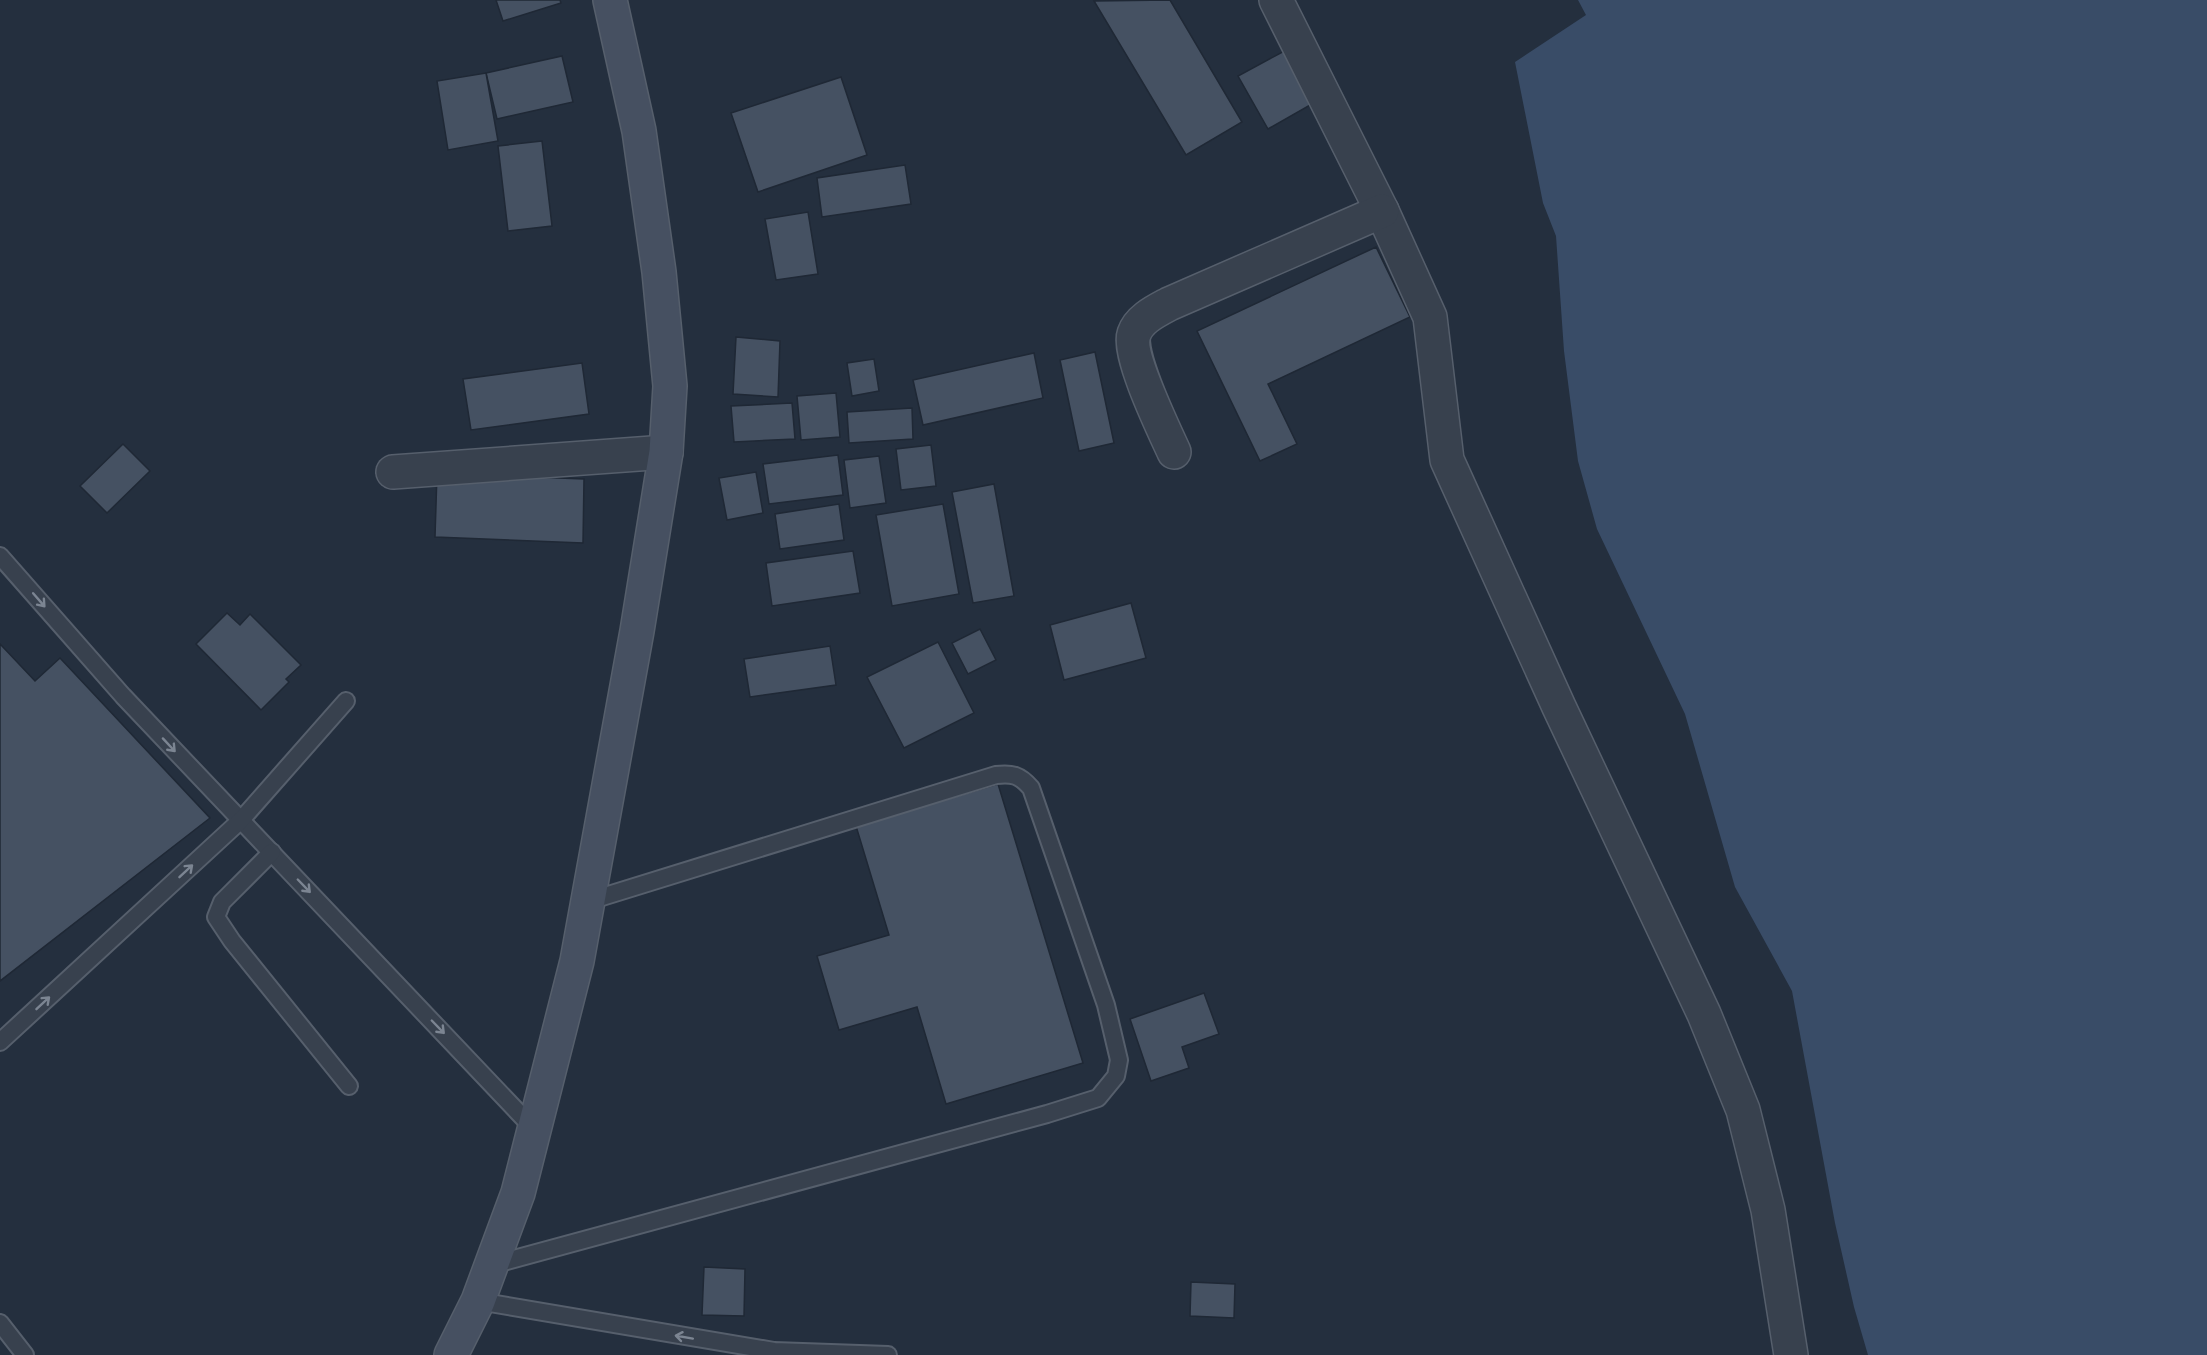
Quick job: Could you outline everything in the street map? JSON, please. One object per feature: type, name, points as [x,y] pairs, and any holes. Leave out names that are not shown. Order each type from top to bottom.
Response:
[{"type":"street","points":[[451,1355],[478,1301],[518,1193],[589,901],[666,452],[670,386],[660,272],[639,132],[610,0]]},
{"type":"street","points":[[1276,0],[1382,211],[1430,317],[1447,460],[1554,696],[1704,1014],[1743,1110],[1768,1210],[1791,1355]]},
{"type":"street","points":[[1174,452],[1141,374],[1133,346],[1134,334],[1140,324],[1168,304],[1382,211]]},
{"type":"street","points":[[393,472],[666,452]]},
{"type":"lane","points":[[0,556],[123,696],[534,1129]]},
{"type":"lane","points":[[0,1042],[241,820],[346,701]]},
{"type":"lane","points":[[492,1265],[1056,1111],[1098,1098],[1116,1076],[1119,1060],[1106,1005],[1038,809],[1030,788],[1022,778],[1010,774],[996,775],[589,901]]},
{"type":"lane","points":[[272,852],[222,902],[216,917],[232,941],[349,1086]]},
{"type":"lane","points":[[478,1301],[711,1348],[888,1355]]},
{"type":"lane","points":[[0,1323],[25,1355]]},
{"type":"water","points":[[1578,0],[2207,0],[2207,1355],[1868,1355],[1854,1307],[1835,1223],[1792,991],[1735,887],[1685,714],[1597,529],[1578,461],[1564,351],[1556,236],[1543,203],[1515,62],[1586,15]]},
{"type":"building","points":[[496,0],[560,0],[561,3],[503,21]]},
{"type":"building","points":[[1170,0],[1242,122],[1186,155],[1094,1]]},
{"type":"building","points":[[1290,48],[1319,100],[1268,129],[1238,76]]},
{"type":"building","points":[[562,56],[573,102],[497,119],[486,73]]},
{"type":"building","points":[[486,73],[498,141],[448,150],[437,81]]},
{"type":"building","points":[[841,77],[867,155],[758,192],[731,113]]},
{"type":"building","points":[[542,141],[552,226],[508,231],[498,146]]},
{"type":"building","points":[[905,165],[911,204],[822,217],[817,178]]},
{"type":"building","points":[[808,212],[818,274],[776,280],[765,219]]},
{"type":"building","points":[[1376,247],[1410,317],[1268,384],[1297,444],[1260,461],[1197,331]]},
{"type":"building","points":[[736,337],[780,341],[778,397],[733,394]]},
{"type":"building","points":[[1095,352],[1114,443],[1079,451],[1060,360]]},
{"type":"building","points":[[1034,353],[1043,398],[923,425],[913,380]]},
{"type":"building","points":[[874,359],[879,391],[852,396],[847,363]]},
{"type":"building","points":[[582,363],[589,414],[471,430],[463,379]]},
{"type":"building","points":[[836,393],[840,437],[801,440],[797,396]]},
{"type":"building","points":[[792,403],[795,439],[734,442],[731,406]]},
{"type":"building","points":[[912,408],[913,439],[849,443],[847,412]]},
{"type":"building","points":[[123,444],[150,471],[107,513],[80,486]]},
{"type":"building","points":[[931,445],[936,486],[901,490],[896,449]]},
{"type":"building","points":[[838,455],[843,495],[769,504],[763,464]]},
{"type":"building","points":[[879,456],[886,503],[850,508],[844,460]]},
{"type":"building","points":[[756,472],[763,513],[727,520],[719,478]]},
{"type":"building","points":[[437,473],[584,479],[583,543],[435,537]]},
{"type":"building","points":[[994,484],[1014,596],[973,603],[952,492]]},
{"type":"building","points":[[839,504],[844,540],[780,549],[775,514]]},
{"type":"building","points":[[943,504],[959,594],[892,606],[876,515]]},
{"type":"building","points":[[853,551],[860,593],[772,606],[766,563]]},
{"type":"building","points":[[1131,603],[1146,658],[1064,680],[1050,625]]},
{"type":"building","points":[[227,613],[240,625],[250,614],[301,665],[286,679],[289,682],[261,710],[196,644]]},
{"type":"building","points":[[980,629],[996,660],[968,674],[952,643]]},
{"type":"building","points":[[938,642],[974,713],[904,748],[867,677]]},
{"type":"building","points":[[0,644],[35,681],[60,658],[210,818],[0,981]]},
{"type":"building","points":[[830,646],[836,685],[750,697],[744,659]]},
{"type":"building","points":[[998,784],[1083,1063],[946,1104],[917,1007],[839,1030],[817,956],[889,935],[856,826]]},
{"type":"building","points":[[1204,993],[1219,1034],[1182,1047],[1189,1068],[1151,1081],[1130,1019]]},
{"type":"building","points":[[704,1267],[745,1269],[744,1316],[702,1315]]},
{"type":"building","points":[[1191,1282],[1235,1284],[1234,1318],[1190,1316]]}]
